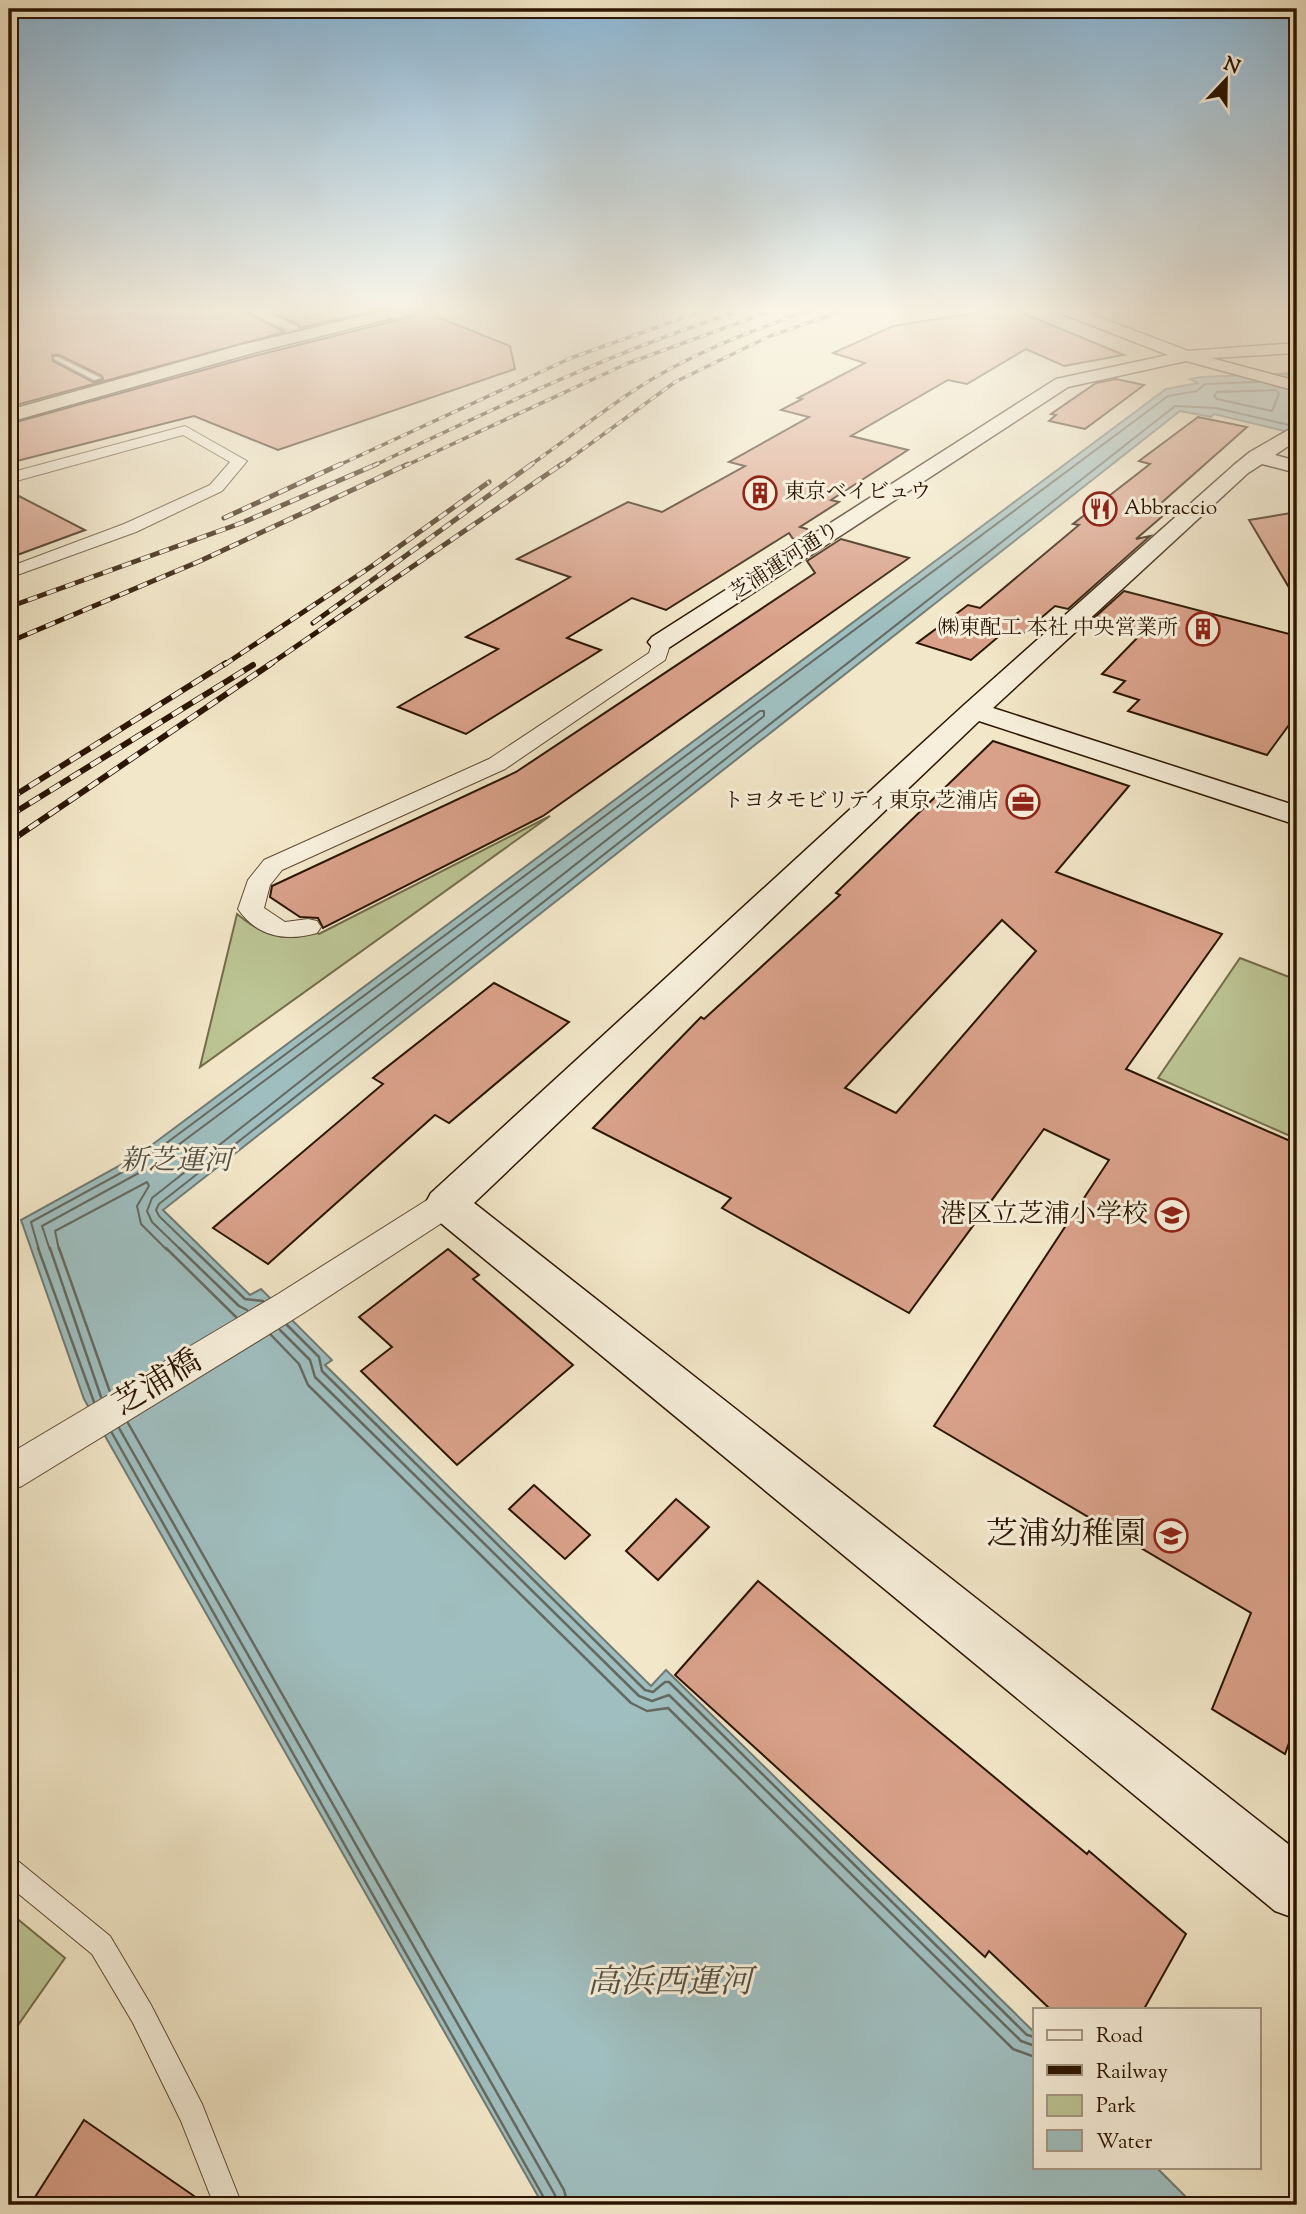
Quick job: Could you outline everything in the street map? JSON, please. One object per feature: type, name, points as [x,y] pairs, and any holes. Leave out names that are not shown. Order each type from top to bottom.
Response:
[{"type":"street","name":"芝浦運河通り","points":[[661,642],[1015,413]]},
{"type":"street","points":[[9,478],[185,430],[239,461],[216,488],[130,528],[9,573]]},
{"type":"street","points":[[1294,433],[1257,456],[974,711],[446,1204],[1297,1889]]},
{"type":"street","points":[[1257,456],[1297,467]]},
{"type":"street","points":[[308,927],[280,930],[263,924],[251,909],[255,889],[263,874],[273,865],[497,764],[658,656],[661,642]]},
{"type":"street","points":[[974,711],[1297,816]]},
{"type":"street","name":"芝浦橋","points":[[17,1469],[290,1304],[446,1204]]},
{"type":"lane","points":[[9,1870],[102,1945],[142,2014],[179,2089],[228,2205]]},
{"type":"green space","points":[[550,816],[200,1067],[237,914],[255,927],[273,935],[293,937],[314,930],[319,934]]},
{"type":"green space","points":[[1240,958],[1297,980],[1297,1139],[1158,1078]]},
{"type":"green space","points":[[9,1912],[65,1958],[9,2038]]},
{"type":"water","name":"高浜西運河","points":[[1133,413],[1177,413],[163,1210],[250,1295],[261,1289],[332,1360],[325,1365],[651,1686],[666,1670],[1033,2031],[1033,2168],[1157,2168],[1194,2205],[543,2205],[84,1399],[21,1220],[137,1156]]},
{"type":"water","name":"高浜西運河","points":[[1192,413],[1297,413],[1297,434],[1214,414],[1211,417]]},
{"type":"building","points":[[47,413],[385,413],[278,450],[194,416],[9,463],[9,424]]},
{"type":"building","points":[[794,413],[890,413],[851,436],[908,450],[831,500],[839,502],[800,527],[814,531],[795,542],[789,533],[666,610],[632,598],[567,638],[601,650],[466,734],[398,707],[498,649],[466,637],[570,577],[517,559],[628,502],[662,512],[745,466],[729,462],[809,417]]},
{"type":"building","points":[[1106,413],[1085,429],[1049,421],[1056,415],[1051,414]]},
{"type":"building","points":[[1198,417],[1247,427],[1159,505],[1172,508],[1136,539],[1150,536],[1068,609],[1055,606],[1020,636],[1004,632],[971,660],[917,643],[968,605],[980,608],[1079,525],[1073,524],[1150,464],[1139,461]]},
{"type":"building","points":[[9,491],[85,530],[9,558]]},
{"type":"building","points":[[1297,512],[1297,601],[1249,520]]},
{"type":"building","points":[[841,539],[909,558],[543,816],[323,928],[318,918],[300,917],[270,897],[272,886],[516,772],[815,573],[807,561]]},
{"type":"building","points":[[1124,591],[1297,636],[1297,714],[1267,755],[1128,711],[1139,700],[1114,692],[1125,681],[1102,674],[1144,631],[1095,617]]},
{"type":"building","points":[[993,741],[1129,786],[1056,872],[1222,934],[1126,1069],[1297,1144],[1297,1721],[1285,1754],[1212,1709],[1251,1613],[934,1426],[1109,1160],[1044,1129],[909,1313],[722,1208],[731,1198],[593,1128],[701,1017],[704,1019],[840,895],[836,893]],"holes":[[[1002,920],[1036,951],[896,1113],[845,1088]]]},
{"type":"building","points":[[494,983],[569,1022],[449,1123],[435,1115],[268,1264],[213,1228],[383,1084],[373,1078]]},
{"type":"building","points":[[448,1249],[479,1275],[473,1279],[573,1365],[457,1465],[361,1371],[392,1347],[359,1317]]},
{"type":"building","points":[[534,1485],[590,1535],[565,1559],[509,1509]]},
{"type":"building","points":[[676,1499],[709,1527],[658,1580],[626,1551]]},
{"type":"building","points":[[758,1581],[1087,1854],[1089,1851],[1186,1934],[1145,2008],[1049,2008],[989,1951],[985,1957],[675,1675]]},
{"type":"building","points":[[84,2120],[207,2205],[30,2205]]},
{"type":"railway","points":[[337,466],[451,413]]},
{"type":"railway","points":[[373,466],[486,413]]},
{"type":"railway","points":[[405,466],[519,413]]},
{"type":"railway","points":[[529,466],[602,413]]},
{"type":"railway","points":[[560,466],[632,413]]},
{"type":"railway","points":[[224,518],[341,464]]},
{"type":"railway","points":[[9,607],[244,522],[377,464]]},
{"type":"railway","points":[[9,642],[200,561],[408,464]]},
{"type":"railway","points":[[313,623],[532,464]]},
{"type":"railway","points":[[269,665],[562,464]]},
{"type":"railway","points":[[224,665],[372,566],[489,482]]},
{"type":"railway","points":[[9,799],[226,663]]},
{"type":"railway","points":[[9,842],[272,663]]},
{"type":"railway","points":[[9,816],[253,665]]},
{"type":"place","name":"東京ベイビュウ","points":[[760,493]]},
{"type":"place","name":"Abbraccio","points":[[1100,509]]},
{"type":"place","name":"㈱東配工 本社 中央営業所","points":[[1203,629]]},
{"type":"place","name":"トヨタモビリティ東京 芝浦店","points":[[1023,802]]},
{"type":"place","name":"港区立芝浦小学校","points":[[1172,1215]]},
{"type":"place","name":"芝浦幼稚園","points":[[1171,1536]]},
{"type":"water label","name":"新芝運河","points":[[176,1162]]}]
